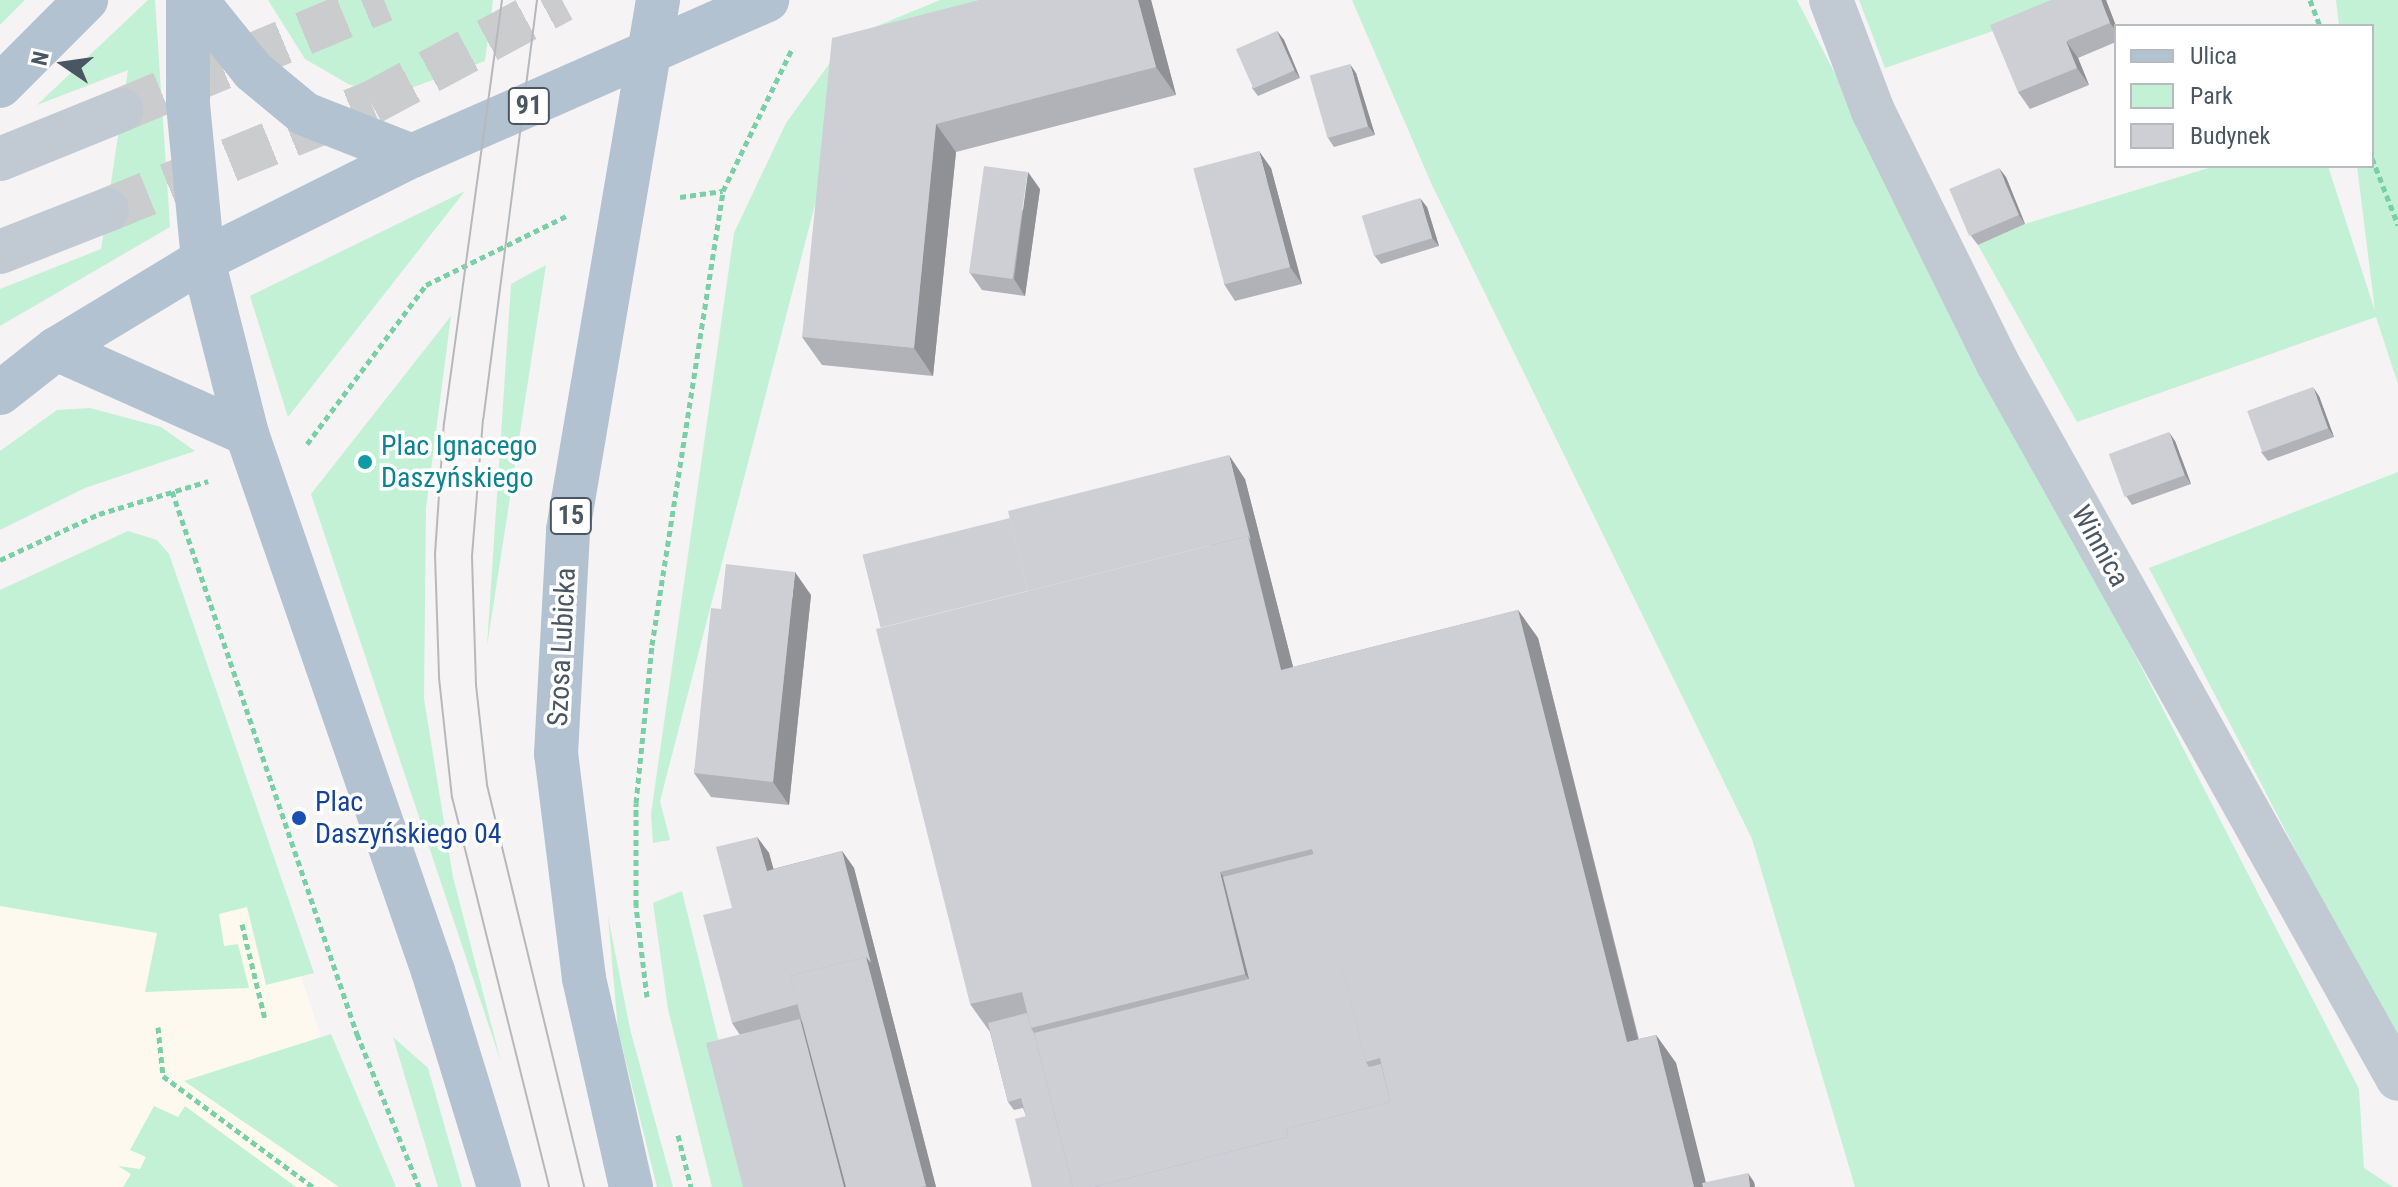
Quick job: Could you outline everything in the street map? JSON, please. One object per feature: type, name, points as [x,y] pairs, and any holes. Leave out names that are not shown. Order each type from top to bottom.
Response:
[{"type":"main road","points":[[0,86],[86,0]]},
{"type":"main road","points":[[188,0],[188,104],[203,260],[252,450],[433,971],[499,1187]]},
{"type":"main road","points":[[196,0],[253,71],[305,114],[412,156]]},
{"type":"main road","name":"15","points":[[648,58],[658,0]]},
{"type":"main road","name":"91","points":[[0,393],[56,349],[203,260],[412,156],[648,58],[767,0]]},
{"type":"main road","name":"Szosa Lubicka","points":[[631,1187],[584,978],[556,754],[568,530],[619,205],[648,58]]},
{"type":"main road","points":[[56,349],[252,450]]},
{"type":"street","name":"Winnica","points":[[1831,0],[1873,111],[1998,364],[2398,1079]]},
{"type":"street","points":[[0,159],[121,110]]},
{"type":"street","points":[[0,252],[107,210]]},
{"type":"path","points":[[2310,0],[2319,24]]},
{"type":"path","points":[[648,1009],[636,906],[641,726],[723,191],[794,50],[791,38]]},
{"type":"path","points":[[2374,163],[2398,225]]},
{"type":"path","points":[[0,560],[99,514],[172,491],[252,450],[304,448],[426,285],[549,219],[619,205],[723,191]]},
{"type":"path","points":[[172,491],[353,1022],[419,1187]]},
{"type":"path","points":[[242,924],[265,1019]]},
{"type":"path","points":[[158,1027],[163,1076],[313,1187]]},
{"type":"path","points":[[676,1128],[691,1187]]},
{"type":"shaded area","points":[[0,871],[267,872],[345,1111],[388,1187],[0,1187]]},
{"type":"green space","points":[[0,0],[25,0],[0,25]]},
{"type":"green space","points":[[148,0],[155,0],[170,227],[0,326],[0,289],[101,249],[128,70],[37,105]]},
{"type":"green space","points":[[268,0],[493,0],[485,61],[400,92],[350,85],[305,59]]},
{"type":"green space","points":[[940,0],[1062,0],[817,197],[660,801],[670,840],[653,843],[651,814],[734,233],[786,123],[848,38]]},
{"type":"green space","points":[[1352,0],[1797,0],[2359,1089],[2364,1168],[2393,1187],[1855,1187],[1752,839],[1432,185]]},
{"type":"green space","points":[[1859,0],[2084,0],[1885,68]]},
{"type":"green space","points":[[2336,0],[2398,0],[2398,384],[2376,317],[2077,422],[1978,245],[2025,224],[2208,168],[2329,168],[2375,311],[2357,168],[2374,168],[2374,24],[2339,24]]},
{"type":"green space","points":[[465,191],[288,417],[250,296]]},
{"type":"green space","points":[[546,265],[487,646],[511,284]]},
{"type":"green space","points":[[451,316],[426,508],[424,699],[453,877],[501,1062],[311,494]]},
{"type":"green space","points":[[90,408],[161,427],[195,451],[85,488],[0,530],[0,451],[57,410]]},
{"type":"green space","points":[[2398,472],[2398,1047],[2149,568]]},
{"type":"green space","points":[[128,531],[157,540],[169,554],[314,973],[266,985],[247,907],[219,914],[224,946],[238,944],[249,988],[145,992],[157,933],[0,906],[0,590]]},
{"type":"green space","points":[[682,891],[724,1063],[745,1187],[712,1187],[668,1009],[653,903]]},
{"type":"green space","points":[[608,916],[630,1029],[673,1187],[657,1187],[618,1030]]},
{"type":"green space","points":[[331,1034],[396,1187],[339,1187],[184,1081]]},
{"type":"green space","points":[[393,1037],[428,1068],[462,1187],[438,1187]]},
{"type":"green space","points":[[154,1106],[178,1117],[185,1106],[296,1187],[123,1187],[131,1174],[118,1166],[140,1169],[146,1157],[130,1150]]},
{"type":"building","points":[[979,0],[1138,0],[1156,67],[936,124],[914,348],[802,337],[832,38]]},
{"type":"building","points":[[2051,0],[2101,0],[2110,23],[2066,41],[2077,68],[2018,92],[1990,25]]},
{"type":"building","points":[[1277,31],[1294,70],[1253,89],[1236,49]]},
{"type":"building","points":[[1350,64],[1368,126],[1328,138],[1310,76]]},
{"type":"building","points":[[1259,151],[1290,267],[1224,285],[1193,169]]},
{"type":"building","points":[[984,166],[1028,172],[1013,279],[969,273]]},
{"type":"building","points":[[1999,168],[2019,215],[1969,236],[1949,189]]},
{"type":"building","points":[[1420,198],[1432,238],[1374,256],[1362,216]]},
{"type":"building","points":[[2313,387],[2328,428],[2262,452],[2247,411]]},
{"type":"building","points":[[2169,432],[2185,475],[2125,497],[2109,454]]},
{"type":"building","points":[[1229,455],[1251,541],[1248,536],[1028,591],[1008,511]]},
{"type":"building","points":[[1010,518],[1028,591],[881,628],[863,555]]},
{"type":"building","points":[[1248,536],[1281,670],[1518,610],[1627,1042],[1656,1035],[1694,1187],[1094,1187],[1288,1137],[1286,1129],[1390,1102],[1380,1058],[1366,1062],[1312,849],[1220,872],[1245,974],[1031,1028],[1022,992],[970,1004],[876,629]]},
{"type":"building","points":[[726,564],[795,572],[773,782],[694,773],[711,608],[721,609]]},
{"type":"building","points":[[757,837],[767,871],[842,851],[871,963],[866,957],[790,976],[798,1004],[732,1023],[703,915],[732,908],[716,847]]},
{"type":"building","points":[[1314,854],[1366,1062],[1369,1067],[1381,1064],[1390,1102],[1286,1129],[1288,1137],[1094,1187],[1073,1187],[1034,1033],[1249,979],[1223,877]]},
{"type":"building","points":[[866,957],[926,1186],[846,1187],[790,976]]},
{"type":"building","points":[[1027,1013],[1073,1187],[1032,1187],[1015,1119],[1026,1116],[1021,1098],[1008,1102],[988,1023]]},
{"type":"building","points":[[800,1019],[844,1187],[743,1187],[706,1043]]},
{"type":"building","points":[[1748,1173],[1750,1187],[1703,1187],[1702,1183]]},
{"type":"tunnel","points":[[121,110],[384,0]]},
{"type":"tunnel","points":[[107,210],[371,103],[562,0]]},
{"type":"tram line","points":[[502,0],[444,422],[435,555],[439,678],[452,797],[549,1187]]},
{"type":"tram line","points":[[537,0],[483,419],[472,557],[476,685],[487,785],[584,1187]]},
{"type":"place","name":"Plac Ignacego Daszyńskiego","points":[[365,462]]},
{"type":"place","name":"Plac Daszyńskiego 04","points":[[299,818]]}]
